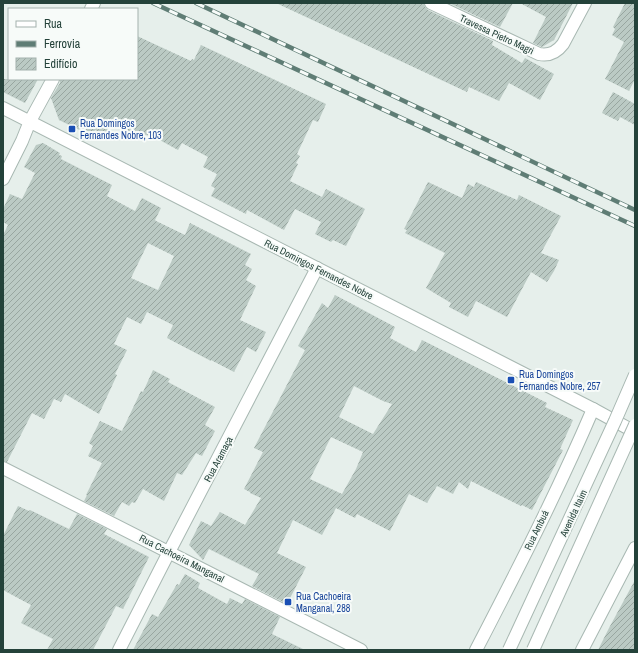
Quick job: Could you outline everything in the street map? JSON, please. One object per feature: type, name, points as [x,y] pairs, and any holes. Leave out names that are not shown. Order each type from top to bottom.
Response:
[{"type":"street","name":"Travessa Pietro Magri","points":[[431,3],[539,54],[545,55],[559,50],[585,3]]},
{"type":"street","points":[[3,179],[30,121],[52,80]]},
{"type":"street","name":"Rua Domingos Fernandes Nobre","points":[[3,108],[593,409],[635,432]]},
{"type":"street","name":"Rua Aramaça","points":[[119,650],[317,268]]},
{"type":"street","name":"Avenida Itaim","points":[[509,650],[635,375]]},
{"type":"street","name":"Rua Ambuá","points":[[476,650],[529,546],[582,436],[593,409]]},
{"type":"street","name":"Avenida Itaim","points":[[533,650],[635,425]]},
{"type":"street","name":"Rua Cachoeira Manganal","points":[[3,468],[361,650]]},
{"type":"street","points":[[582,650],[635,548]]},
{"type":"building","points":[[276,3],[424,3],[428,10],[493,41],[492,45],[522,63],[525,58],[554,74],[540,100],[509,83],[499,101],[469,87],[467,92]]},
{"type":"building","points":[[449,3],[513,3],[500,27]]},
{"type":"building","points":[[520,3],[573,3],[554,40],[542,47],[533,43],[546,17]]},
{"type":"building","points":[[625,3],[635,3],[635,79],[629,91],[605,79],[624,42],[612,35],[615,29],[613,27]]},
{"type":"building","points":[[138,36],[191,61],[192,59],[194,60],[201,45],[326,104],[318,122],[313,120],[297,154],[300,156],[296,163],[298,164],[290,181],[322,197],[326,189],[365,209],[346,246],[333,240],[331,242],[315,234],[321,222],[295,209],[284,230],[247,210],[246,214],[211,196],[215,188],[211,186],[217,174],[203,167],[208,157],[182,143],[178,150],[156,138],[140,133],[138,137],[117,127],[116,129],[110,127],[106,135],[95,130],[92,136],[59,120],[51,98],[60,83],[60,80],[138,80]]},
{"type":"building","points":[[3,79],[37,80],[25,103],[3,92]]},
{"type":"building","points":[[613,92],[635,104],[635,125],[620,117],[618,121],[602,113]]},
{"type":"building","points":[[43,143],[60,153],[59,155],[62,156],[61,159],[112,185],[107,196],[135,211],[142,198],[161,208],[155,220],[156,221],[185,235],[190,223],[251,254],[245,265],[252,269],[246,280],[256,286],[240,320],[266,332],[256,352],[247,347],[234,372],[167,338],[173,325],[147,312],[141,324],[127,317],[114,344],[127,350],[115,374],[117,375],[99,414],[65,394],[61,402],[54,399],[44,419],[32,413],[7,462],[3,461],[3,235],[8,225],[3,222],[3,209],[10,194],[22,199],[35,173],[24,167],[36,145]],"holes":[[[148,243],[174,256],[158,290],[131,278]]]},
{"type":"building","points":[[428,182],[462,198],[468,184],[474,187],[476,182],[517,200],[519,195],[561,216],[541,253],[559,260],[554,271],[547,282],[531,272],[507,317],[476,301],[468,317],[449,307],[451,303],[426,288],[445,253],[405,233],[407,230],[404,229]]},
{"type":"building","points":[[335,295],[395,327],[390,338],[416,352],[422,340],[547,403],[545,407],[573,420],[560,449],[563,450],[532,510],[471,481],[468,489],[459,482],[453,494],[437,486],[427,503],[409,494],[390,531],[357,514],[355,518],[336,508],[322,535],[293,520],[277,553],[306,567],[287,604],[252,586],[259,574],[209,549],[203,560],[189,545],[201,521],[211,526],[220,512],[245,525],[261,498],[244,489],[263,452],[254,448],[305,350],[298,346],[322,303],[328,308]],"holes":[[[354,386],[392,404],[373,434],[339,417]],[[331,437],[363,452],[356,469],[342,494],[310,479]]]},
{"type":"building","points":[[153,370],[170,379],[168,382],[215,407],[205,425],[215,431],[202,456],[196,453],[182,475],[177,473],[164,501],[143,489],[135,503],[132,502],[129,506],[122,502],[114,516],[84,501],[102,463],[88,456],[93,446],[89,443],[100,421],[122,431]]},
{"type":"building","points":[[18,506],[29,511],[30,510],[69,529],[77,514],[107,529],[104,534],[149,557],[123,609],[116,606],[93,650],[47,650],[53,639],[21,623],[31,605],[3,590],[3,536]]},
{"type":"building","points":[[185,574],[200,583],[198,588],[227,604],[230,598],[242,604],[245,599],[280,617],[272,634],[305,650],[133,650],[152,614],[158,617],[177,584],[179,585]]},
{"type":"building","points":[[635,580],[635,650],[598,650],[609,628]]},
{"type":"railway","points":[[153,3],[635,226]]},
{"type":"railway","points":[[196,3],[635,210]]},
{"type":"place","name":"Rua Domingos Fernandes Nobre, 103","points":[[72,129]]},
{"type":"place","name":"Rua Domingos Fernandes Nobre, 257","points":[[511,380]]},
{"type":"place","name":"Rua Cachoeira Manganal, 288","points":[[288,602]]}]
